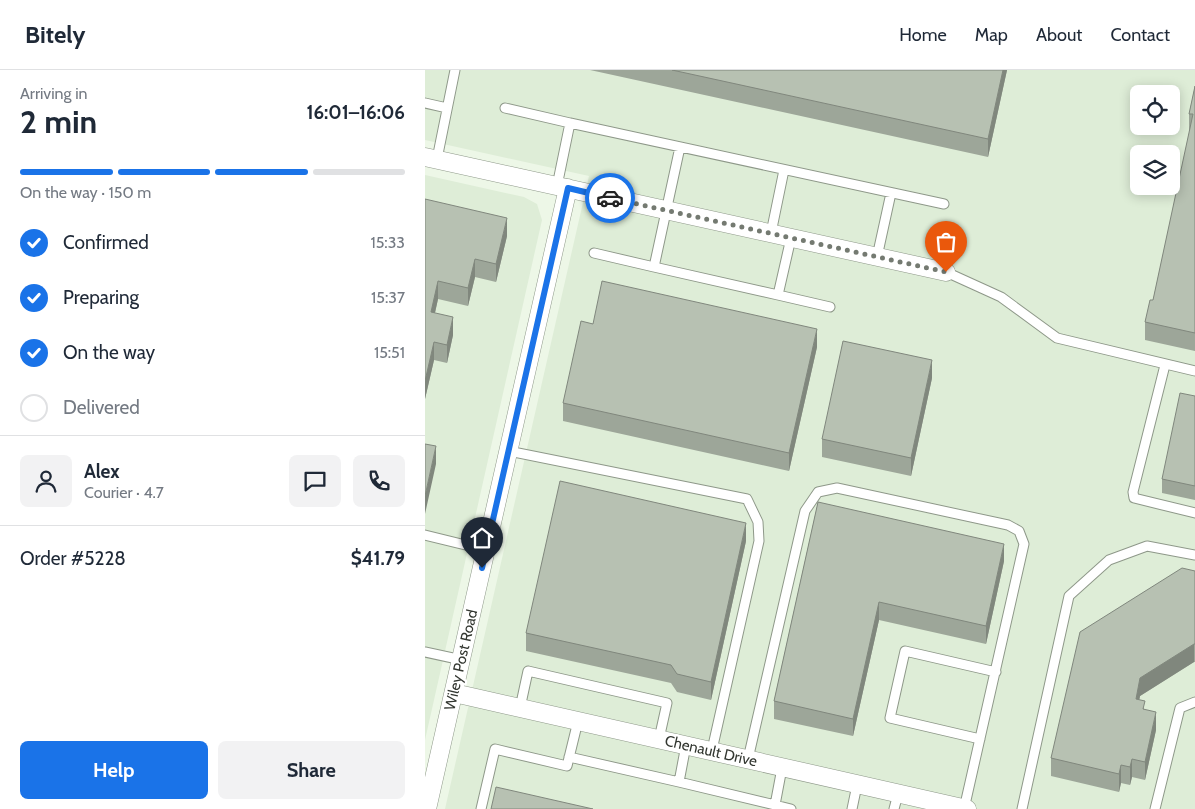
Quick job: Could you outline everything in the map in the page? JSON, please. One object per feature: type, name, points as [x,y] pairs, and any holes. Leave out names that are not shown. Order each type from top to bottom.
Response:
[{"type":"street","points":[[431,158],[946,272]]},
{"type":"street","name":"Wiley Post Road","points":[[427,809],[508,451],[563,187]]},
{"type":"street","name":"Chenault Drive","points":[[454,693],[857,784],[896,802],[965,809]]},
{"type":"lane","points":[[431,158],[447,108],[455,70]]},
{"type":"lane","points":[[425,103],[447,108]]},
{"type":"lane","points":[[505,108],[944,204]]},
{"type":"lane","points":[[563,187],[570,123]]},
{"type":"lane","points":[[655,267],[680,147]]},
{"type":"lane","points":[[771,234],[784,170]]},
{"type":"lane","points":[[877,257],[891,193]]},
{"type":"lane","points":[[778,295],[791,238]]},
{"type":"lane","points":[[594,253],[830,307]]},
{"type":"lane","points":[[946,272],[1001,297],[1057,338],[1195,371]]},
{"type":"lane","points":[[1165,365],[1133,492],[1134,498],[1195,513]]},
{"type":"lane","points":[[508,451],[747,499],[758,522],[759,541],[712,750]]},
{"type":"lane","points":[[748,759],[805,510],[819,492],[837,488],[1008,525],[1019,531],[1024,544],[965,809]]},
{"type":"lane","points":[[425,535],[486,550]]},
{"type":"lane","points":[[1022,809],[1069,596],[1109,560],[1147,546],[1195,555]]},
{"type":"lane","points":[[981,739],[890,718],[905,651],[996,672]]},
{"type":"lane","points":[[425,652],[462,660]]},
{"type":"lane","points":[[520,708],[528,672],[537,674],[667,703],[659,739]]},
{"type":"lane","points":[[1155,809],[1180,708],[1195,702]]},
{"type":"lane","points":[[481,809],[495,749],[567,766],[578,721]]},
{"type":"lane","points":[[679,782],[686,745]]},
{"type":"lane","points":[[569,756],[791,809]]},
{"type":"lane","points":[[775,805],[782,768]]},
{"type":"lane","points":[[852,809],[857,784]]},
{"type":"shaded area","points":[[425,70],[1195,70],[1195,809],[445,809],[589,176],[425,140]]},
{"type":"shaded area","points":[[425,175],[524,197],[537,204],[542,220],[425,740]]},
{"type":"building","points":[[672,70],[1003,70],[988,139]]},
{"type":"building","points":[[1195,86],[1195,333],[1145,322],[1150,300],[1153,300],[1176,195],[1180,195],[1180,174],[1193,114],[1189,114]]},
{"type":"building","points":[[425,199],[507,218],[496,264],[475,259],[468,288],[438,281],[431,312],[453,317],[447,345],[434,342],[425,381]]},
{"type":"building","points":[[602,281],[817,329],[789,453],[563,403],[581,321],[593,324]]},
{"type":"building","points":[[843,341],[932,360],[911,458],[822,439]]},
{"type":"building","points":[[1180,393],[1195,396],[1195,486],[1162,479]]},
{"type":"building","points":[[425,444],[436,446],[425,496]]},
{"type":"building","points":[[560,481],[746,523],[711,682],[677,674],[671,665],[526,633]]},
{"type":"building","points":[[818,502],[1004,544],[986,626],[879,602],[853,719],[774,701]]},
{"type":"building","points":[[1182,568],[1195,571],[1195,644],[1140,678],[1136,699],[1145,701],[1143,709],[1156,712],[1145,762],[1132,759],[1130,767],[1121,765],[1119,774],[1051,758],[1080,632]]},
{"type":"building","points":[[496,787],[593,809],[491,809]]},
{"type":"way so far","points":[[610,198],[946,272]]},
{"type":"route","points":[[482,568],[568,188],[610,198]]}]
